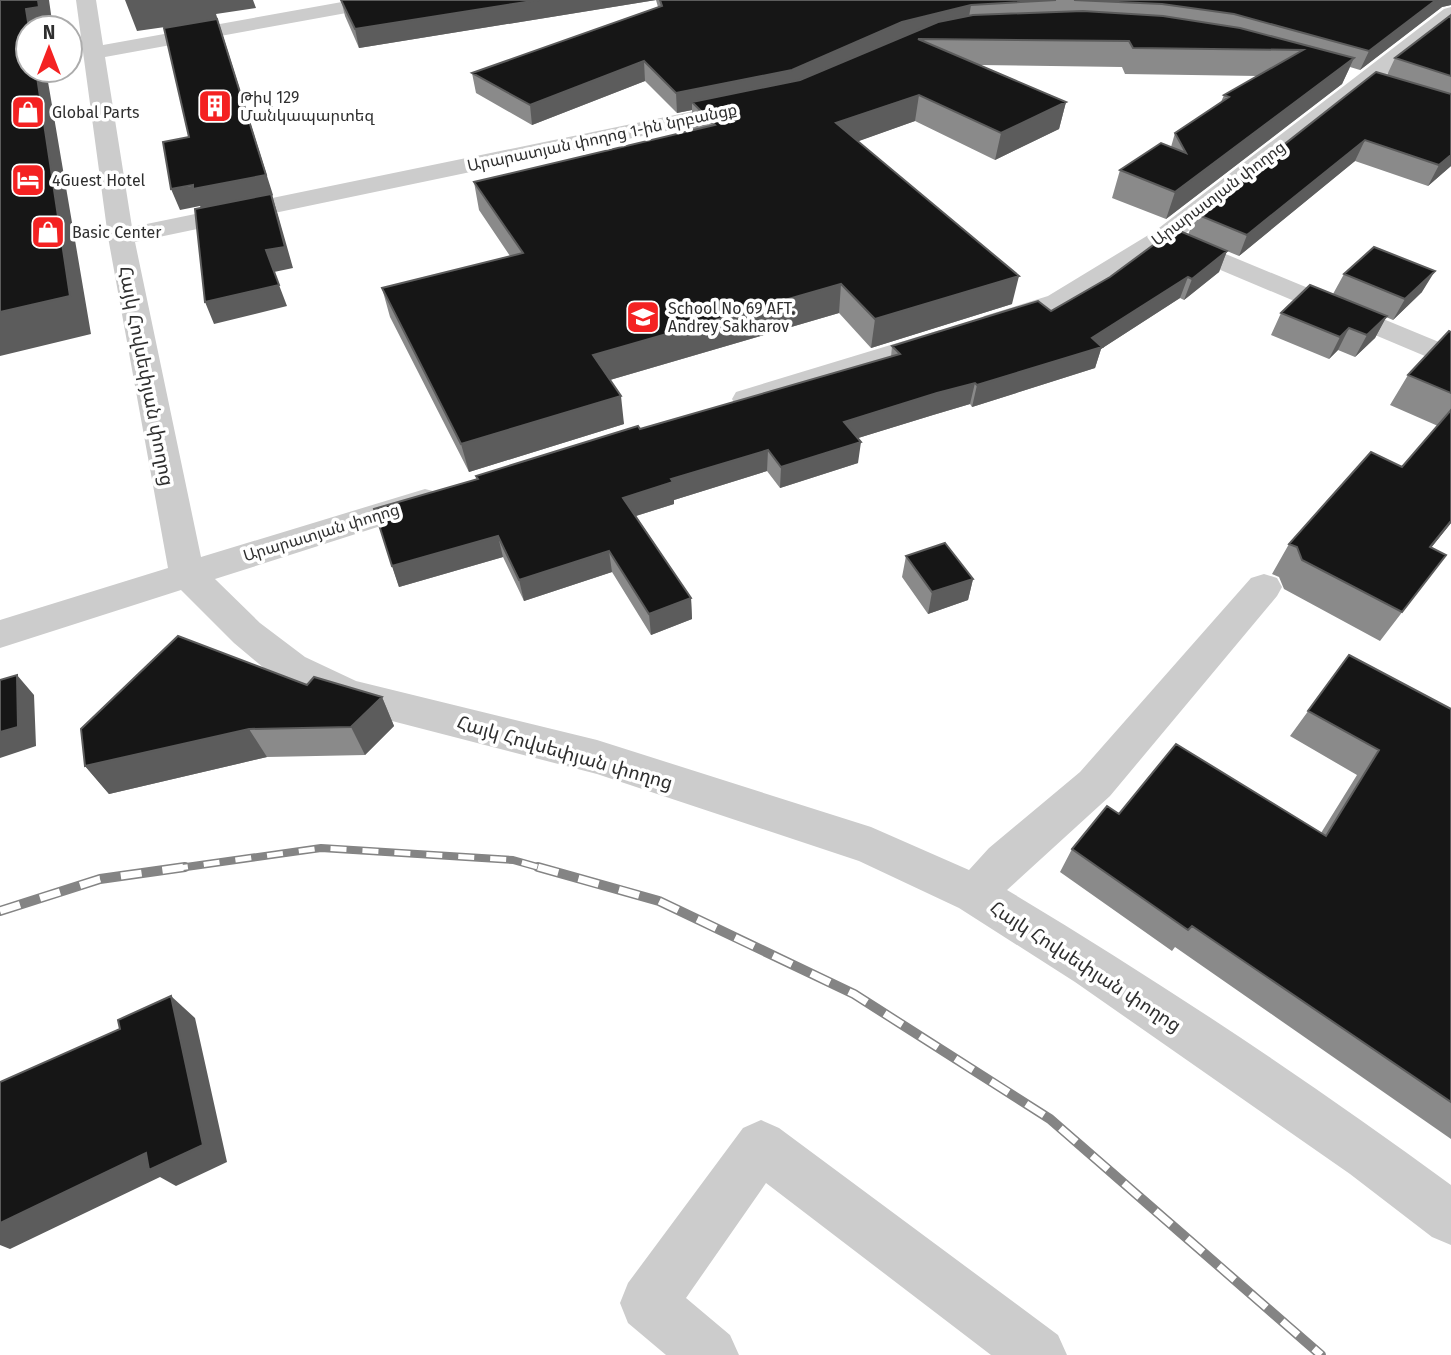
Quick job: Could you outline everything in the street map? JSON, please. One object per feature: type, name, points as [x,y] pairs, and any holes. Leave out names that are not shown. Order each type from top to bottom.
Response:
[{"type":"street","name":"Հայկ Հովսեփյան փողոց","points":[[86,0],[121,237],[187,574],[247,633],[291,668],[348,695],[597,757],[871,846],[975,894],[1091,966],[1368,1156],[1451,1218]]},
{"type":"street","points":[[94,53],[386,0]]},
{"type":"street","name":"Արարատյան փողոց","points":[[725,406],[1058,302],[1164,237],[1376,85],[1451,13]]},
{"type":"street","points":[[1334,72],[1376,85]]},
{"type":"street","name":"Արարատյան փողոց 1-ին նրբանցք","points":[[121,237],[771,102]]},
{"type":"street","points":[[1164,237],[1451,358]]},
{"type":"street","name":"Արարատյան փողոց","points":[[0,634],[445,494]]},
{"type":"street","points":[[975,894],[1004,862],[1095,784],[1264,587]]},
{"type":"street","points":[[710,1355],[648,1303],[761,1146],[1038,1355]]},
{"type":"building","points":[[0,0],[38,0],[39,7],[26,9],[27,14],[14,14],[14,84],[38,84],[70,296],[0,312]]},
{"type":"building","points":[[341,0],[539,0],[355,29]]},
{"type":"building","points":[[660,0],[1056,0],[971,5],[902,22],[792,70],[676,93],[644,61],[530,105],[472,73],[662,6]]},
{"type":"building","points":[[1074,0],[1436,0],[1369,51],[1234,14],[1162,4]]},
{"type":"building","points":[[1083,11],[1163,16],[1240,28],[1354,58],[1175,192],[1120,170],[1161,143],[1186,153],[1175,133],[1229,97],[1224,95],[1303,50],[1133,48],[1129,41],[918,39],[1066,102],[1001,133],[919,95],[836,123],[1019,276],[875,319],[841,284],[593,355],[621,396],[461,444],[382,288],[523,253],[474,182],[715,125],[692,102],[800,80],[938,22],[973,15]]},
{"type":"building","points":[[1451,15],[1451,76],[1395,58]]},
{"type":"building","points":[[217,19],[266,175],[193,189],[193,185],[171,189],[163,142],[189,137],[164,28]]},
{"type":"building","points":[[1376,72],[1451,94],[1451,155],[1439,165],[1365,140],[1247,235],[1196,214]]},
{"type":"building","points":[[271,194],[285,247],[266,250],[279,285],[205,302],[195,209]]},
{"type":"building","points":[[1175,229],[1227,251],[1192,279],[1188,277],[1092,338],[1102,347],[844,422],[861,442],[781,467],[768,450],[671,479],[673,482],[623,498],[691,598],[649,614],[609,551],[519,580],[498,536],[392,566],[374,509],[478,479],[476,476],[638,426],[640,429],[900,354],[892,346],[1038,301],[1051,311],[1110,277]]},
{"type":"building","points":[[1374,247],[1435,271],[1405,299],[1344,274]]},
{"type":"building","points":[[1310,285],[1387,316],[1367,335],[1349,328],[1340,337],[1281,313]]},
{"type":"building","points":[[1449,331],[1451,332],[1451,393],[1408,375]]},
{"type":"building","points":[[1451,410],[1451,521],[1430,547],[1446,555],[1402,612],[1302,560],[1297,547],[1289,544],[1371,452],[1402,467]]},
{"type":"building","points":[[945,543],[973,579],[932,592],[906,556]]},
{"type":"building","points":[[178,636],[307,685],[314,677],[382,697],[351,727],[249,729],[85,766],[81,729]]},
{"type":"building","points":[[1349,655],[1451,709],[1451,1102],[1192,926],[1188,930],[1072,849],[1107,806],[1119,814],[1176,744],[1326,836],[1379,750],[1308,711]]},
{"type":"building","points":[[17,675],[18,727],[0,732],[0,680]]},
{"type":"building","points":[[171,996],[203,1145],[149,1170],[146,1153],[0,1223],[0,1082],[120,1029],[118,1020]]},
{"type":"railway","points":[[172,869],[321,848],[513,860],[545,869]]},
{"type":"railway","points":[[0,911],[100,879],[185,867]]},
{"type":"railway","points":[[538,867],[659,901],[854,994],[1050,1119],[1321,1355]]},
{"type":"place","name":"Թիվ 129 Մանկապարտեզ","points":[[215,106]]},
{"type":"place","name":"Global Parts","points":[[28,112]]},
{"type":"place","name":"4Guest Hotel","points":[[28,180]]},
{"type":"place","name":"Basic Center","points":[[48,232]]},
{"type":"place","name":"School No 69 AFT. Andrey Sakharov","points":[[643,317]]}]
